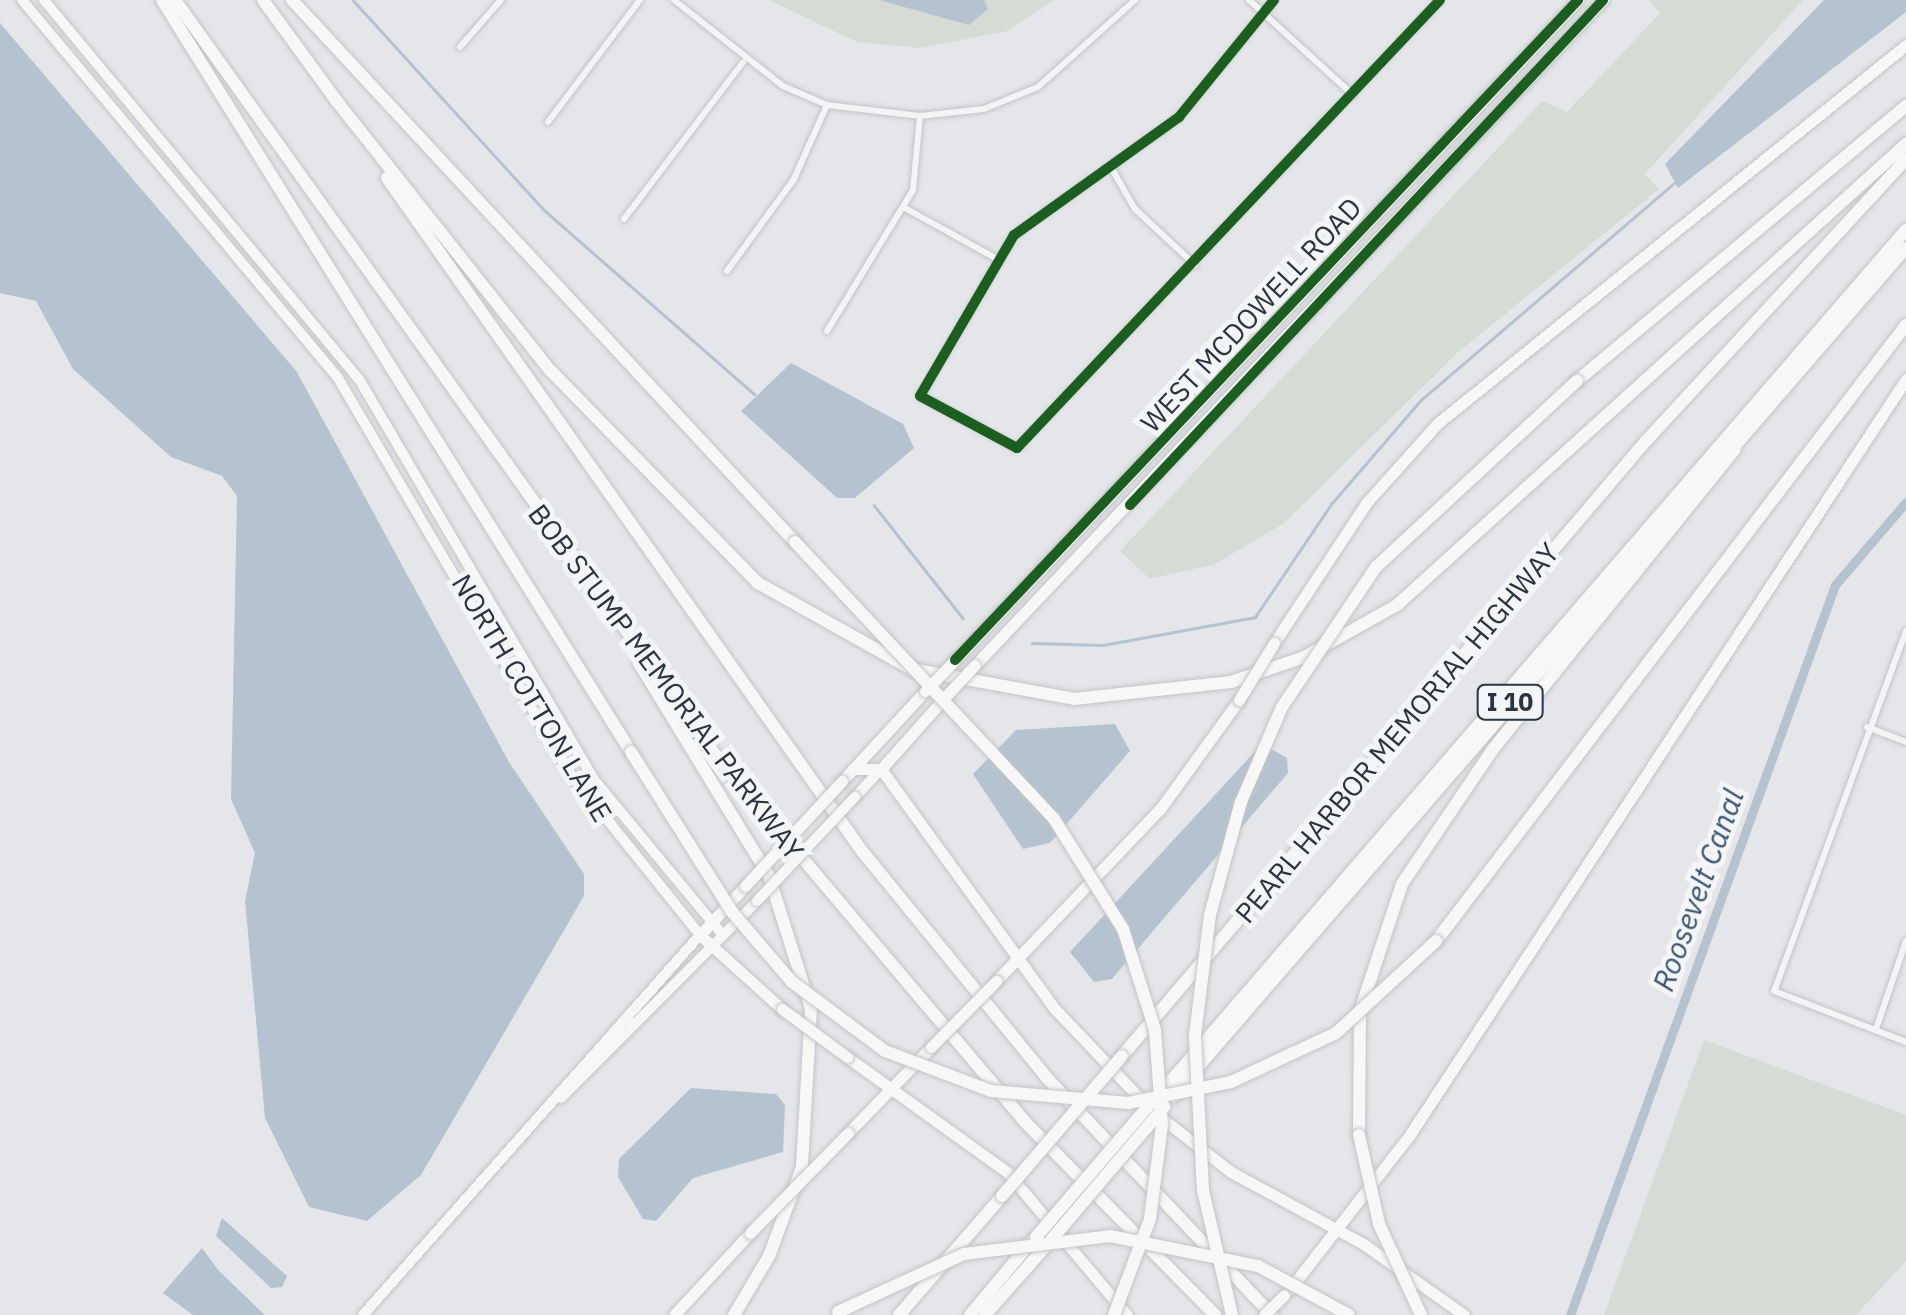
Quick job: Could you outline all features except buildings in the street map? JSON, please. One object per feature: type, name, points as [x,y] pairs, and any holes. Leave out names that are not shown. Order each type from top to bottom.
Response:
[{"type":"highway","points":[[162,0],[631,752],[764,953],[821,1008],[886,1050],[971,1086],[1060,1103],[1150,1101],[1230,1082],[1336,1032],[1422,958],[1906,325]]},
{"type":"highway","name":"BOB STUMP MEMORIAL PARKWAY","points":[[176,0],[558,541],[859,931],[1095,1198],[1215,1315]]},
{"type":"highway","name":"BOB STUMP MEMORIAL PARKWAY","points":[[263,0],[862,851],[1048,1078],[1268,1315]]},
{"type":"highway","points":[[292,0],[1054,820],[1117,914],[1150,1008],[1162,1125],[1150,1219],[1114,1315]]},
{"type":"highway","points":[[335,99],[561,382],[758,583],[911,669],[1088,699],[1170,694],[1261,673],[1397,605],[1906,144]]},
{"type":"highway","points":[[1232,1315],[1200,1164],[1195,1034],[1210,914],[1241,802],[1306,665],[1376,567],[1577,382],[1906,106]]},
{"type":"highway","name":"PEARL HARBOR MEMORIAL HIGHWAY","points":[[899,1315],[1646,441],[1906,159]]},
{"type":"highway","points":[[1161,1101],[1906,230]]},
{"type":"highway","name":"I 10","points":[[985,1315],[1041,1241],[1161,1101],[1793,371],[1906,248]]},
{"type":"highway","points":[[1421,1315],[1378,1224],[1359,1135],[1364,987],[1409,870],[1513,723],[1793,371]]},
{"type":"highway","points":[[558,541],[760,860],[805,980],[814,1058],[804,1156],[778,1235],[734,1315]]},
{"type":"highway","points":[[835,1313],[964,1254],[1110,1236],[1258,1266],[1349,1315]]},
{"type":"highway","points":[[970,1315],[1041,1241]]},
{"type":"main road","name":"NORTH COTTON LANE","points":[[22,0],[349,394],[569,772],[700,935],[782,1009],[1006,1172],[1127,1315]]},
{"type":"main road","name":"NORTH COTTON LANE","points":[[44,0],[370,394],[595,781],[723,935]]},
{"type":"main road","name":"WEST MCDOWELL ROAD","points":[[363,1315],[556,1102],[711,922],[1578,0]]},
{"type":"main road","name":"WEST MCDOWELL ROAD","points":[[556,1102],[757,902],[975,665],[1603,0]]},
{"type":"main road","points":[[674,1315],[1160,810],[1239,700],[1367,502],[1438,423],[1906,45]]},
{"type":"main road","points":[[1268,1315],[1339,1232],[1906,379]]},
{"type":"main road","points":[[853,769],[881,769],[1017,959],[1082,1042],[1166,1122],[1230,1172],[1339,1232],[1464,1315]]},
{"type":"street","points":[[460,47],[501,0]]},
{"type":"street","points":[[548,122],[640,0]]},
{"type":"street","points":[[674,0],[743,62],[828,105],[920,116],[984,108],[1038,87],[1135,0]]},
{"type":"street","points":[[1250,0],[1353,94]]},
{"type":"street","points":[[1274,0],[1180,117],[1112,169],[1029,219],[999,260],[920,396],[1017,448],[1195,265],[1440,0]]},
{"type":"street","points":[[624,219],[743,62]]},
{"type":"street","points":[[727,270],[794,179],[828,105]]},
{"type":"street","points":[[827,331],[904,208],[920,174],[920,116]]},
{"type":"street","points":[[1112,169],[1136,209],[1195,265]]},
{"type":"street","points":[[904,208],[999,260]]},
{"type":"street","points":[[1906,632],[1867,728],[1774,990],[1906,1042]]},
{"type":"street","points":[[1867,728],[1906,742]]},
{"type":"street","points":[[1876,1029],[1906,941]]},
{"type":"shaded area","points":[[769,0],[1054,0],[1008,31],[919,48],[857,42]]},
{"type":"shaded area","points":[[1648,0],[1803,0],[1645,174],[1659,189],[1456,354],[1283,524],[1215,564],[1150,579],[1120,551],[1542,101],[1567,112],[1660,13]]},
{"type":"shaded area","points":[[1704,1040],[1906,1115],[1906,1261],[1856,1315],[1604,1315]]},
{"type":"water","points":[[879,0],[984,0],[988,9],[969,25]]},
{"type":"water","points":[[1824,0],[1906,0],[1906,12],[1678,188],[1665,164]]},
{"type":"water","points":[[0,23],[297,372],[509,762],[584,874],[584,896],[421,1175],[367,1221],[309,1207],[265,1118],[245,901],[255,853],[231,799],[237,496],[222,476],[171,457],[73,369],[36,301],[0,293]]},
{"type":"water","points":[[791,363],[903,424],[914,448],[855,498],[837,498],[741,411]]},
{"type":"water","points":[[1115,724],[1130,751],[1050,843],[1023,849],[973,774],[1016,730]]},
{"type":"water","points":[[1262,744],[1287,758],[1288,773],[1112,979],[1094,982],[1070,952]]},
{"type":"water","points":[[691,1088],[776,1094],[785,1105],[783,1152],[693,1178],[656,1221],[643,1219],[618,1177],[619,1159]]},
{"type":"water","points":[[222,1218],[287,1276],[282,1287],[271,1288],[216,1236]]},
{"type":"water","points":[[202,1248],[219,1271],[265,1315],[193,1315],[163,1293]]},
{"type":"waterway","points":[[353,0],[543,209],[754,394]]},
{"type":"waterway","points":[[1032,643],[1103,645],[1255,617],[1332,503],[1421,400],[1674,183]]},
{"type":"waterway","name":"Roosevelt Canal","points":[[1570,1315],[1835,585],[1906,502]]},
{"type":"waterway","points":[[874,505],[963,618]]},
{"type":"cycle path","points":[[1274,0],[1179,117],[1014,235],[920,396],[1017,448],[1440,0]]},
{"type":"cycle path","points":[[955,660],[1578,0]]},
{"type":"cycle path","points":[[1130,505],[1603,0]]}]
